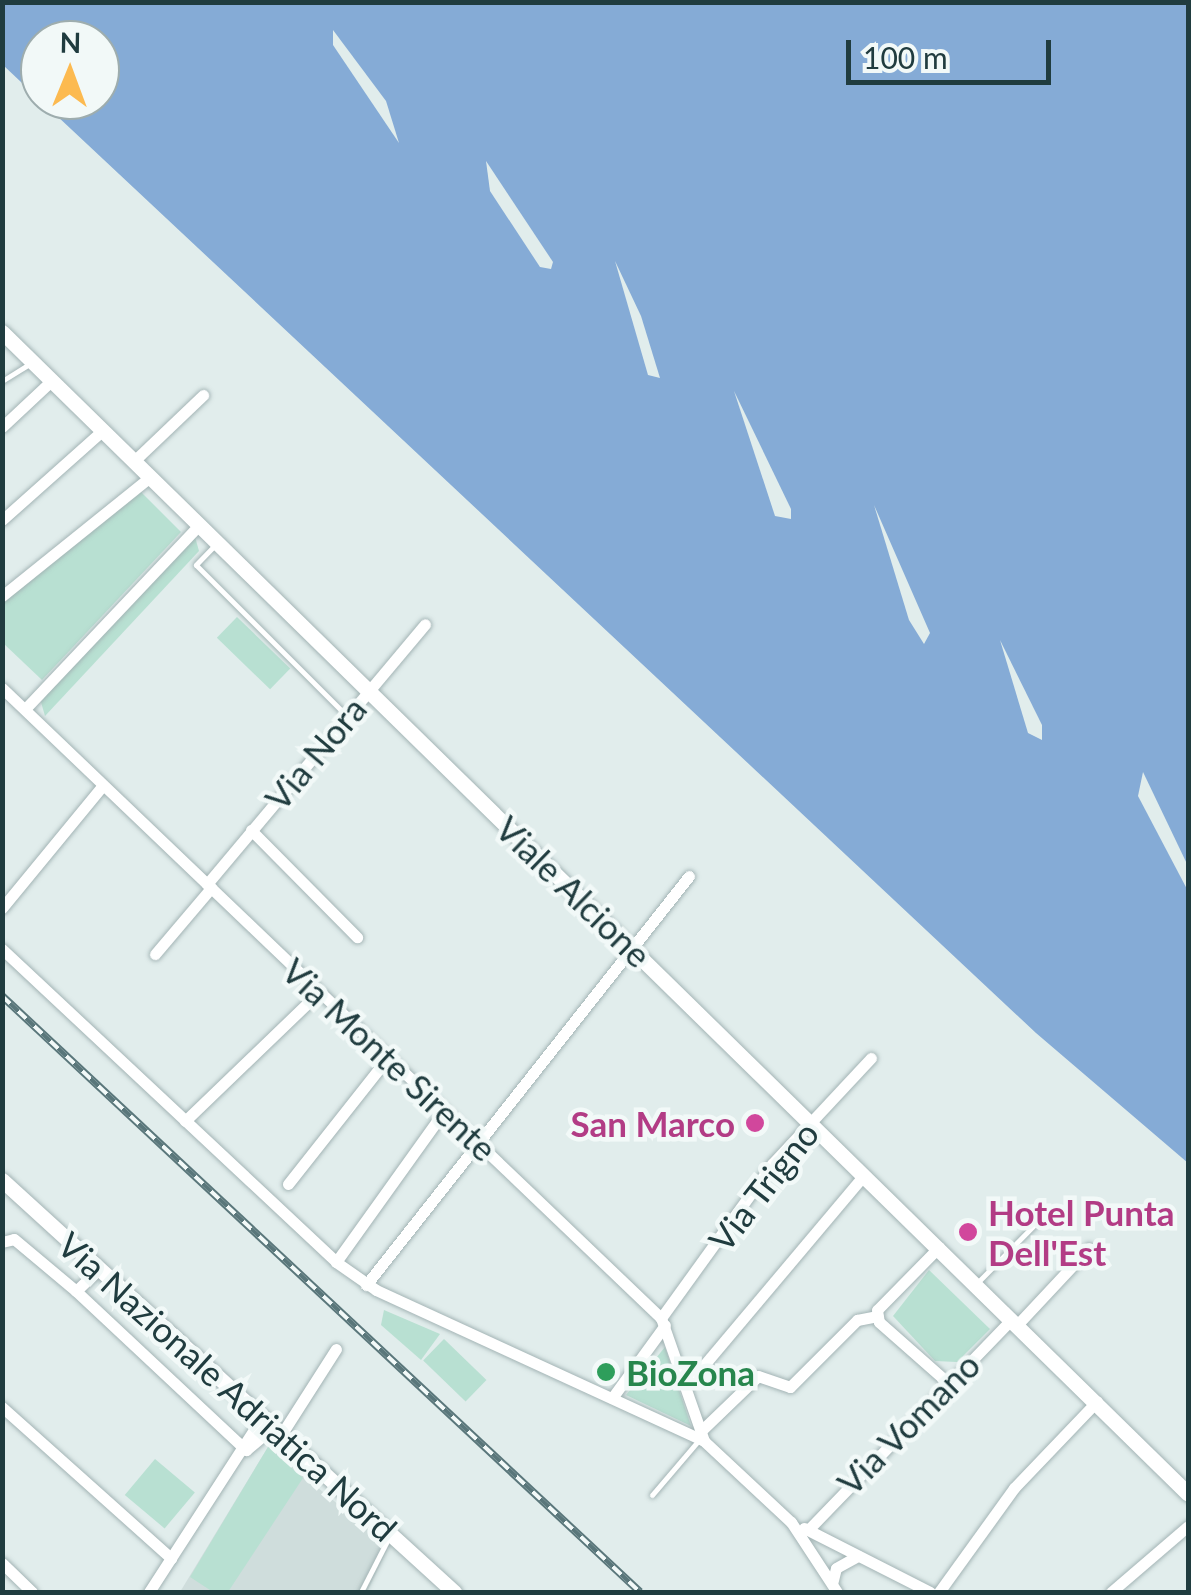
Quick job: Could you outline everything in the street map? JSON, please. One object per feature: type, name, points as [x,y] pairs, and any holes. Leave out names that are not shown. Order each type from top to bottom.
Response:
[{"type":"street","name":"Viale Alcione","points":[[2,332],[1188,1494]]},
{"type":"street","points":[[2,427],[51,380]]},
{"type":"street","points":[[134,462],[204,395]]},
{"type":"street","points":[[2,520],[102,431]]},
{"type":"street","points":[[2,596],[150,477]]},
{"type":"street","points":[[26,709],[199,525]]},
{"type":"street","name":"Via Nora","points":[[155,954],[251,830],[425,624]]},
{"type":"street","name":"Via Monte Sirente","points":[[2,688],[386,1060],[479,1141],[663,1321],[688,1384],[702,1436]]},
{"type":"street","points":[[2,908],[103,785]]},
{"type":"street","points":[[251,830],[357,937]]},
{"type":"street","points":[[366,1285],[628,944],[690,876]]},
{"type":"street","points":[[2,950],[336,1262],[366,1285],[702,1436],[791,1522],[835,1588]]},
{"type":"street","points":[[185,1122],[318,993]]},
{"type":"street","name":"Via Trigno","points":[[612,1398],[663,1321],[811,1124],[871,1058]]},
{"type":"street","points":[[288,1184],[386,1060]]},
{"type":"street","points":[[336,1262],[444,1111]]},
{"type":"street","points":[[688,1384],[864,1175]]},
{"type":"street","name":"Via Nazionale Adriatica Nord","points":[[2,1180],[454,1592]]},
{"type":"street","points":[[2,1242],[14,1238],[246,1450]]},
{"type":"street","points":[[702,1436],[758,1376],[790,1387],[857,1320],[878,1316],[939,1247]]},
{"type":"street","name":"Via Vomano","points":[[808,1530],[946,1381],[1015,1322],[1089,1248]]},
{"type":"street","points":[[76,1291],[99,1269]]},
{"type":"street","points":[[878,1316],[946,1381]]},
{"type":"street","points":[[149,1592],[246,1450],[272,1426],[336,1349]]},
{"type":"street","points":[[940,1592],[1014,1488],[1097,1401]]},
{"type":"street","points":[[2,1407],[171,1558]]},
{"type":"street","points":[[791,1522],[930,1592]]},
{"type":"street","points":[[1111,1592],[1188,1526]]},
{"type":"street","points":[[835,1588],[836,1568],[858,1556]]},
{"type":"street","points":[[2,1564],[32,1592]]},
{"type":"lane","points":[[2,381],[32,361]]},
{"type":"lane","points":[[218,543],[196,564],[346,715]]},
{"type":"lane","points":[[976,1284],[1043,1216]]},
{"type":"lane","points":[[652,1495],[702,1436]]},
{"type":"lane","points":[[361,1592],[391,1534]]},
{"type":"shaded area","points":[[268,1447],[389,1546],[367,1592],[180,1592]]},
{"type":"green space","points":[[138,489],[181,532],[42,680],[3,643],[2,601]]},
{"type":"green space","points":[[195,537],[199,551],[45,716],[41,702],[61,676]]},
{"type":"green space","points":[[237,617],[290,668],[270,689],[217,638]]},
{"type":"green space","points":[[929,1270],[990,1329],[957,1362],[935,1361],[893,1316]]},
{"type":"green space","points":[[384,1310],[440,1334],[421,1360],[381,1325]]},
{"type":"green space","points":[[444,1339],[486,1380],[466,1402],[423,1361]]},
{"type":"green space","points":[[665,1347],[691,1426],[626,1395]]},
{"type":"green space","points":[[268,1447],[303,1478],[228,1592],[213,1592],[190,1577]]},
{"type":"green space","points":[[155,1459],[195,1492],[165,1528],[125,1495]]},
{"type":"water","points":[[2,3],[1188,3],[1188,1163],[1036,1033],[61,120],[120,120],[120,20],[20,20],[20,81],[3,65]]},
{"type":"pier","points":[[333,30],[386,101],[399,143],[333,45]]},
{"type":"pier","points":[[486,161],[553,262],[551,269],[540,267],[490,191]]},
{"type":"pier","points":[[615,261],[641,316],[660,378],[648,375]]},
{"type":"pier","points":[[734,391],[791,509],[791,519],[775,516]]},
{"type":"pier","points":[[874,505],[930,633],[924,644],[909,620]]},
{"type":"pier","points":[[1000,640],[1042,725],[1042,740],[1028,733]]},
{"type":"pier","points":[[1143,772],[1188,866],[1188,891],[1138,796]]},
{"type":"railway","points":[[2,996],[640,1592]]},
{"type":"place","name":"San Marco","points":[[755,1123]]},
{"type":"place","name":"Hotel Punta Dell'Est","points":[[968,1232]]},
{"type":"place","name":"BioZona","points":[[606,1372]]}]
